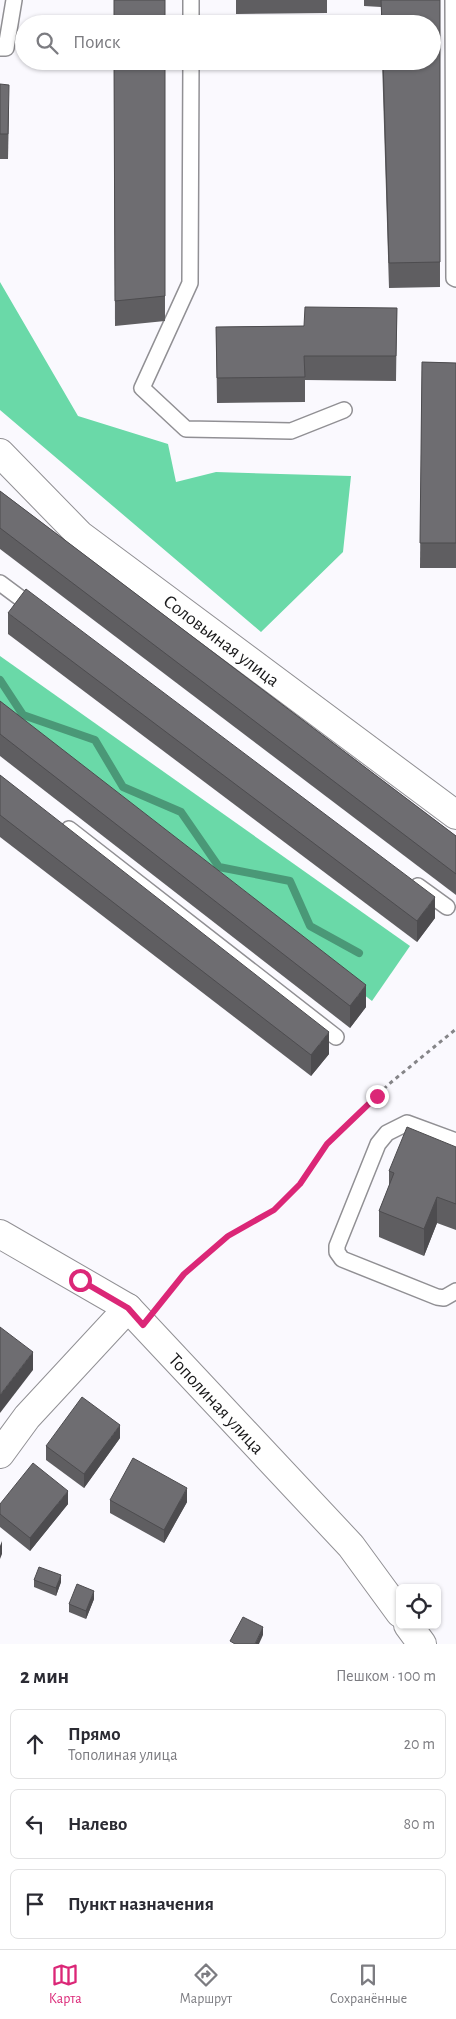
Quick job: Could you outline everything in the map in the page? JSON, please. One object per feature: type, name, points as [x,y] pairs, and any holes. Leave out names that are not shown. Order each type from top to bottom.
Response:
[{"type":"street","name":"Соловьиная улица","points":[[0,453],[80,535],[456,815]]},
{"type":"street","name":"Тополиная улица","points":[[0,1234],[136,1316],[351,1546],[396,1608]]},
{"type":"street","points":[[0,1454],[27,1417],[136,1316]]},
{"type":"street","points":[[411,1629],[422,1644]]},
{"type":"lane","points":[[0,48],[6,48],[14,0]]},
{"type":"lane","points":[[191,0],[191,15]]},
{"type":"lane","points":[[453,0],[454,268],[456,279]]},
{"type":"lane","points":[[190,70],[190,284],[142,388],[186,429],[292,431],[344,410]]},
{"type":"lane","points":[[0,583],[48,618]]},
{"type":"lane","points":[[55,818],[336,1037]]},
{"type":"lane","points":[[407,878],[447,907]]},
{"type":"lane","points":[[456,1142],[407,1123],[381,1138],[336,1246],[337,1252],[342,1259],[437,1297],[444,1298],[456,1291]]},
{"type":"path","points":[[136,1316],[228,1236],[274,1210],[300,1184],[327,1144],[389,1084],[456,1029]]},
{"type":"green space","points":[[0,282],[78,416],[168,444],[176,482],[216,472],[351,476],[343,552],[261,632],[0,410]]},
{"type":"green space","points":[[0,656],[410,946],[372,1001],[0,715]]},
{"type":"building","points":[[114,0],[165,0],[165,15],[114,15]]},
{"type":"building","points":[[381,0],[440,0],[440,15],[382,15]]},
{"type":"building","points":[[114,70],[165,70],[165,296],[115,301]]},
{"type":"building","points":[[383,70],[440,70],[440,262],[389,263]]},
{"type":"building","points":[[0,84],[9,85],[8,134],[0,134]]},
{"type":"building","points":[[305,307],[397,308],[396,356],[304,356],[305,377],[217,378],[216,327],[304,326]]},
{"type":"building","points":[[422,362],[456,363],[456,543],[420,543]]},
{"type":"building","points":[[0,491],[456,836],[456,874],[0,528]]},
{"type":"building","points":[[26,589],[435,897],[417,921],[8,613]]},
{"type":"building","points":[[0,701],[366,985],[350,1006],[0,734]]},
{"type":"building","points":[[0,775],[329,1032],[311,1055],[0,815]]},
{"type":"building","points":[[407,1127],[456,1147],[456,1204],[437,1197],[424,1229],[379,1211],[394,1173],[389,1171]]},
{"type":"building","points":[[0,1327],[33,1352],[0,1395]]},
{"type":"building","points":[[82,1397],[120,1425],[84,1474],[46,1446]]},
{"type":"building","points":[[133,1458],[187,1488],[164,1530],[110,1500]]},
{"type":"building","points":[[33,1463],[68,1491],[30,1538],[0,1514],[0,1504]]},
{"type":"building","points":[[39,1567],[61,1575],[56,1588],[34,1580]]},
{"type":"building","points":[[77,1584],[94,1591],[86,1611],[69,1604]]},
{"type":"building","points":[[243,1617],[263,1627],[255,1644],[235,1644],[230,1641]]},
{"type":"waterway","points":[[0,680],[23,715],[95,740],[123,787],[181,812],[219,867],[290,881],[310,926],[359,953]]},
{"type":"route","points":[[80,1280],[128,1308],[143,1325],[184,1274],[228,1236],[274,1210],[300,1184],[327,1144],[377,1096]]}]
